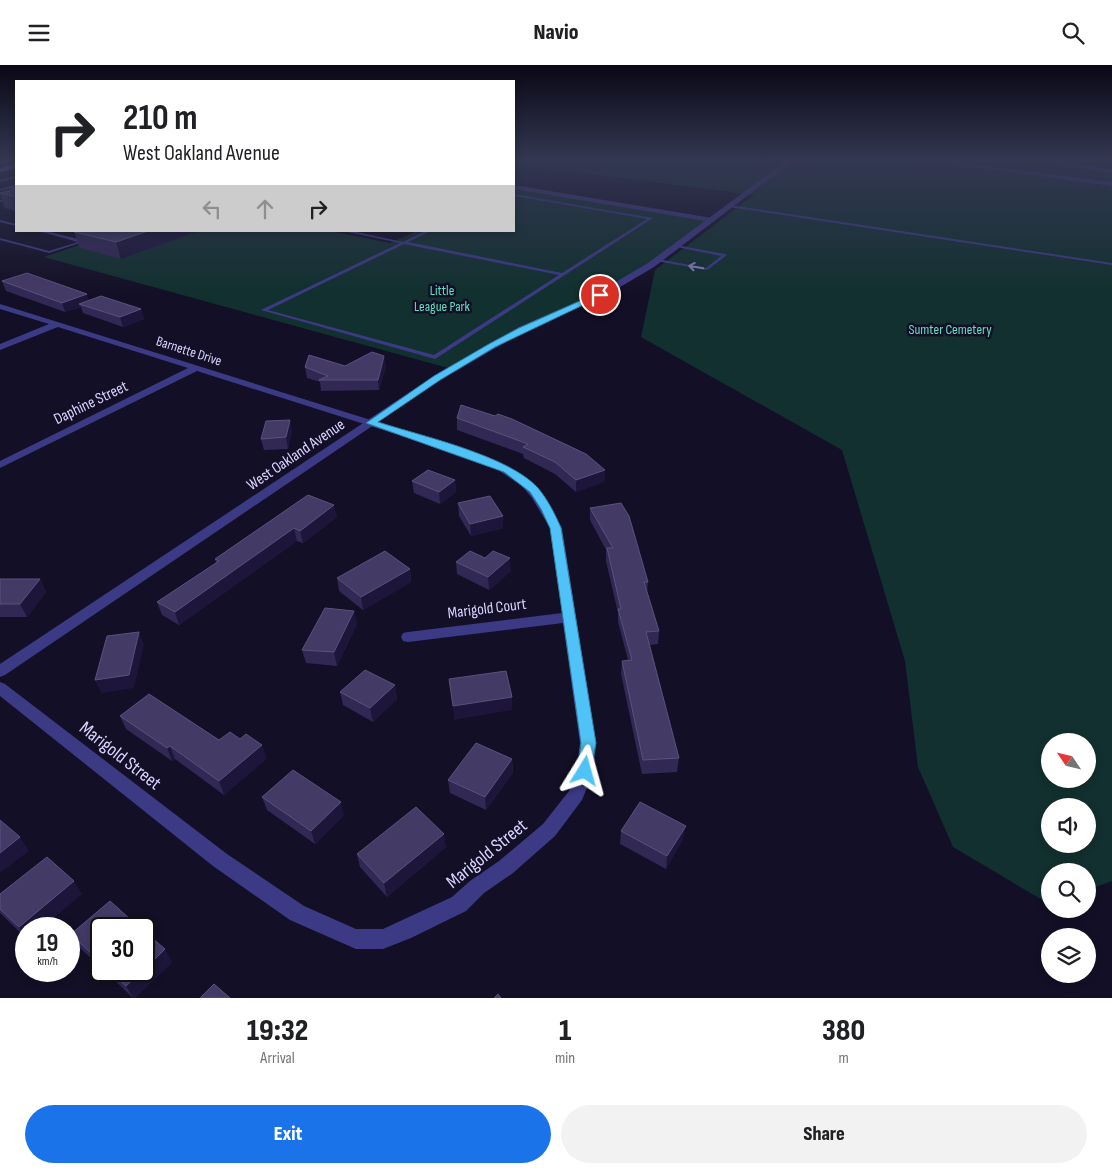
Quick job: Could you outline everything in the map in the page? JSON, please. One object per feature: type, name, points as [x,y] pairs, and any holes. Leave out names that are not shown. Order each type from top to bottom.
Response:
[{"type":"street","points":[[623,205],[712,219]]},
{"type":"street","name":"West Oakland Avenue","points":[[0,671],[437,378],[522,329],[616,287],[658,260],[731,205]]},
{"type":"street","name":"Barnette Drive","points":[[0,305],[370,423]]},
{"type":"street","points":[[0,347],[58,324]]},
{"type":"street","name":"Daphine Street","points":[[0,465],[196,368]]},
{"type":"street","name":"Marigold Street","points":[[0,688],[220,860],[297,913],[356,939],[383,939],[404,931],[459,903],[549,831],[576,795],[585,771],[588,743],[556,528],[547,509],[533,490],[517,475],[486,460],[370,423]]},
{"type":"street","name":"Marigold Court","points":[[408,637],[570,617]]},
{"type":"lane","points":[[428,232],[263,309],[436,357],[651,218],[571,205]]},
{"type":"lane","points":[[735,205],[1112,264]]},
{"type":"lane","points":[[736,205],[1112,260]]},
{"type":"lane","points":[[0,221],[15,225]]},
{"type":"lane","points":[[44,232],[81,242]]},
{"type":"lane","points":[[349,232],[563,275]]},
{"type":"lane","points":[[0,239],[49,252],[89,239]]},
{"type":"lane","points":[[658,260],[707,269],[725,255],[677,246]]},
{"type":"green space","name":"Little League Park","points":[[515,205],[619,205],[712,220],[630,279],[539,322],[452,369],[44,257],[119,232],[335,232],[390,243],[415,232],[515,232]]},
{"type":"green space","name":"Sumter Cemetery","points":[[741,205],[1112,205],[1112,881],[1096,887],[1096,863],[1041,863],[1041,899],[953,847],[918,767],[905,661],[842,450],[641,337],[655,270]]},
{"type":"building","points":[[74,232],[145,232],[116,242]]},
{"type":"building","points":[[27,273],[87,294],[62,303],[2,281]]},
{"type":"building","points":[[101,296],[141,309],[120,317],[79,304]]},
{"type":"building","points":[[372,352],[384,356],[378,380],[319,380],[328,376],[305,367],[309,355],[345,366]]},
{"type":"building","points":[[461,405],[495,416],[498,414],[512,419],[586,454],[605,470],[576,480],[555,462],[523,447],[528,444],[457,418]]},
{"type":"building","points":[[290,420],[286,437],[261,439],[266,421]]},
{"type":"building","points":[[428,470],[455,480],[439,492],[412,481]]},
{"type":"building","points":[[308,495],[334,505],[300,531],[294,528],[175,612],[157,602],[219,561],[215,559]]},
{"type":"building","points":[[490,496],[503,516],[470,524],[458,503]]},
{"type":"building","points":[[621,503],[629,516],[648,582],[644,582],[659,631],[646,632],[679,758],[643,760],[622,661],[632,660],[618,609],[621,609],[607,548],[613,548],[590,508]]},
{"type":"building","points":[[385,551],[410,569],[361,597],[337,578]]},
{"type":"building","points":[[470,551],[485,558],[493,551],[510,558],[488,577],[456,562]]},
{"type":"building","points":[[0,579],[40,579],[20,604],[0,604]]},
{"type":"building","points":[[325,608],[354,611],[334,652],[302,650]]},
{"type":"building","points":[[139,632],[129,675],[95,680],[107,636]]},
{"type":"building","points":[[365,670],[395,685],[370,708],[340,692]]},
{"type":"building","points":[[506,671],[512,697],[453,706],[449,679]]},
{"type":"building","points":[[149,694],[219,740],[230,732],[240,739],[246,734],[262,745],[219,781],[170,746],[167,748],[120,716]]},
{"type":"building","points":[[476,743],[512,759],[485,797],[448,780]]},
{"type":"building","points":[[293,770],[341,802],[311,831],[262,797]]},
{"type":"building","points":[[640,802],[686,826],[667,856],[621,831]]},
{"type":"building","points":[[416,807],[444,834],[384,883],[357,854]]},
{"type":"building","points":[[0,820],[20,837],[0,853]]},
{"type":"building","points":[[47,857],[74,881],[31,917],[15,917],[15,923],[0,909],[0,894]]},
{"type":"building","points":[[110,901],[128,917],[91,917]]},
{"type":"building","points":[[90,918],[90,952],[80,943],[80,926]]},
{"type":"building","points":[[155,940],[165,949],[155,959]]},
{"type":"building","points":[[122,982],[130,982],[126,986]]},
{"type":"building","points":[[214,984],[230,998],[200,998]]},
{"type":"route","points":[[585,771],[588,743],[570,617],[556,528],[547,509],[533,490],[517,475],[508,470],[486,460],[370,423],[437,378],[492,345],[522,329],[600,295]]}]
